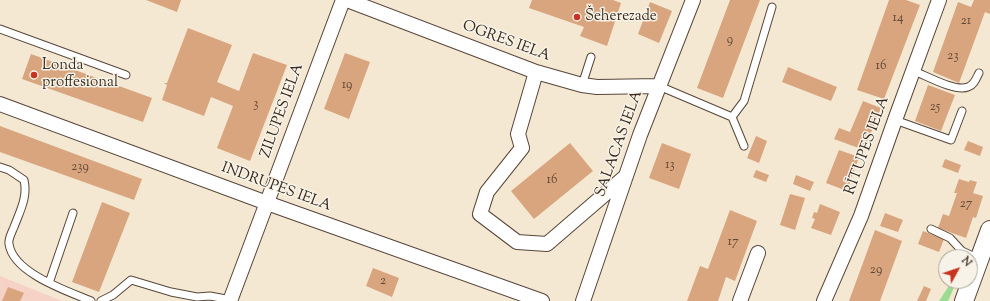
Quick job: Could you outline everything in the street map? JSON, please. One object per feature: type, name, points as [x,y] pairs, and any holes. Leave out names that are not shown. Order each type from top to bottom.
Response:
[{"type":"street","name":"ZILUPES IELA","points":[[231,300],[343,0]]},
{"type":"street","name":"OGRES IELA","points":[[347,0],[536,72],[582,85],[597,87],[659,86]]},
{"type":"street","name":"SALACAS IELA","points":[[583,301],[626,176],[693,0]]},
{"type":"street","name":"RĪTUPES IELA","points":[[824,301],[861,216],[939,0]]},
{"type":"street","points":[[536,72],[518,134],[522,148],[487,192],[480,214],[517,242],[547,244],[626,176]]},
{"type":"street","name":"INDRUPES IELA","points":[[0,104],[267,203],[542,301]]},
{"type":"street","points":[[964,301],[990,230]]},
{"type":"street","points":[[740,301],[758,253]]},
{"type":"lane","points":[[732,117],[744,101],[772,7]]},
{"type":"lane","points":[[0,29],[126,75]]},
{"type":"lane","points":[[582,85],[590,57]]},
{"type":"lane","points":[[914,71],[957,88],[967,88],[974,83],[979,73]]},
{"type":"lane","points":[[659,86],[732,117],[744,146]]},
{"type":"lane","points":[[895,120],[951,140],[962,111]]},
{"type":"lane","points":[[0,168],[9,170],[24,180],[26,190],[23,204],[8,242],[12,257],[22,267],[49,283],[91,301]]},
{"type":"lane","points":[[49,283],[73,213]]},
{"type":"lane","points":[[932,229],[950,238],[962,251],[979,259]]},
{"type":"lane","points":[[101,301],[113,295],[131,280],[171,292],[197,297],[210,296],[231,300]]},
{"type":"shaded area","points":[[0,276],[62,301],[0,301]]},
{"type":"green space","points":[[947,289],[953,289],[948,301],[939,301]]},
{"type":"building","points":[[146,0],[181,0],[177,12]]},
{"type":"building","points":[[532,0],[613,0],[621,3],[607,46],[580,36],[584,27],[529,8]]},
{"type":"building","points":[[730,0],[760,0],[723,98],[697,88]]},
{"type":"building","points":[[889,0],[906,0],[920,5],[884,99],[857,90]]},
{"type":"building","points":[[974,0],[990,0],[990,14],[985,12],[959,83],[933,72],[958,2],[971,7]]},
{"type":"building","points":[[650,2],[672,11],[659,43],[638,34]]},
{"type":"building","points":[[188,28],[232,45],[217,82],[239,91],[253,53],[287,65],[250,161],[217,148],[233,106],[211,97],[204,116],[162,100],[167,85],[164,83],[167,83]]},
{"type":"building","points":[[345,53],[370,62],[349,119],[324,109]]},
{"type":"building","points":[[31,54],[152,98],[143,122],[22,79]]},
{"type":"building","points":[[788,67],[837,87],[831,101],[782,82]]},
{"type":"building","points":[[928,85],[955,95],[941,131],[915,121]]},
{"type":"building","points":[[863,101],[881,108],[864,150],[834,139],[839,128],[850,132]]},
{"type":"building","points":[[0,126],[142,179],[134,200],[0,152]]},
{"type":"building","points":[[756,136],[767,141],[759,163],[747,158]]},
{"type":"building","points":[[968,141],[983,147],[980,156],[964,150]]},
{"type":"building","points":[[570,143],[593,171],[534,219],[511,191]]},
{"type":"building","points":[[662,143],[691,154],[679,189],[649,178]]},
{"type":"building","points":[[839,150],[859,157],[847,191],[826,183]]},
{"type":"building","points":[[945,159],[961,165],[958,173],[942,167]]},
{"type":"building","points":[[756,170],[769,175],[766,182],[753,177]]},
{"type":"building","points":[[796,175],[814,182],[810,191],[793,184]]},
{"type":"building","points":[[959,179],[969,182],[970,180],[977,182],[973,193],[983,196],[976,218],[973,217],[966,238],[938,228],[943,214],[949,216],[957,193],[954,193]]},
{"type":"building","points":[[790,194],[805,198],[795,230],[780,225]]},
{"type":"building","points":[[102,202],[130,213],[99,292],[72,282]]},
{"type":"building","points":[[820,204],[840,212],[831,235],[811,228],[815,219],[812,218],[814,212],[817,213]]},
{"type":"building","points":[[730,210],[757,221],[735,281],[726,277],[718,301],[687,301],[700,266],[708,269]]},
{"type":"building","points":[[885,213],[903,220],[898,232],[880,226]]},
{"type":"building","points":[[875,230],[902,241],[880,301],[849,301]]},
{"type":"building","points":[[923,231],[944,239],[938,252],[918,244]]},
{"type":"building","points":[[373,268],[399,278],[392,297],[366,286]]},
{"type":"building","points":[[924,286],[931,289],[926,301],[917,301]]},
{"type":"building","points":[[8,287],[24,293],[20,301],[2,301]]},
{"type":"place","name":"Šeherezade","points":[[577,17]]},
{"type":"place","name":"Londa proffesional","points":[[34,75]]}]
